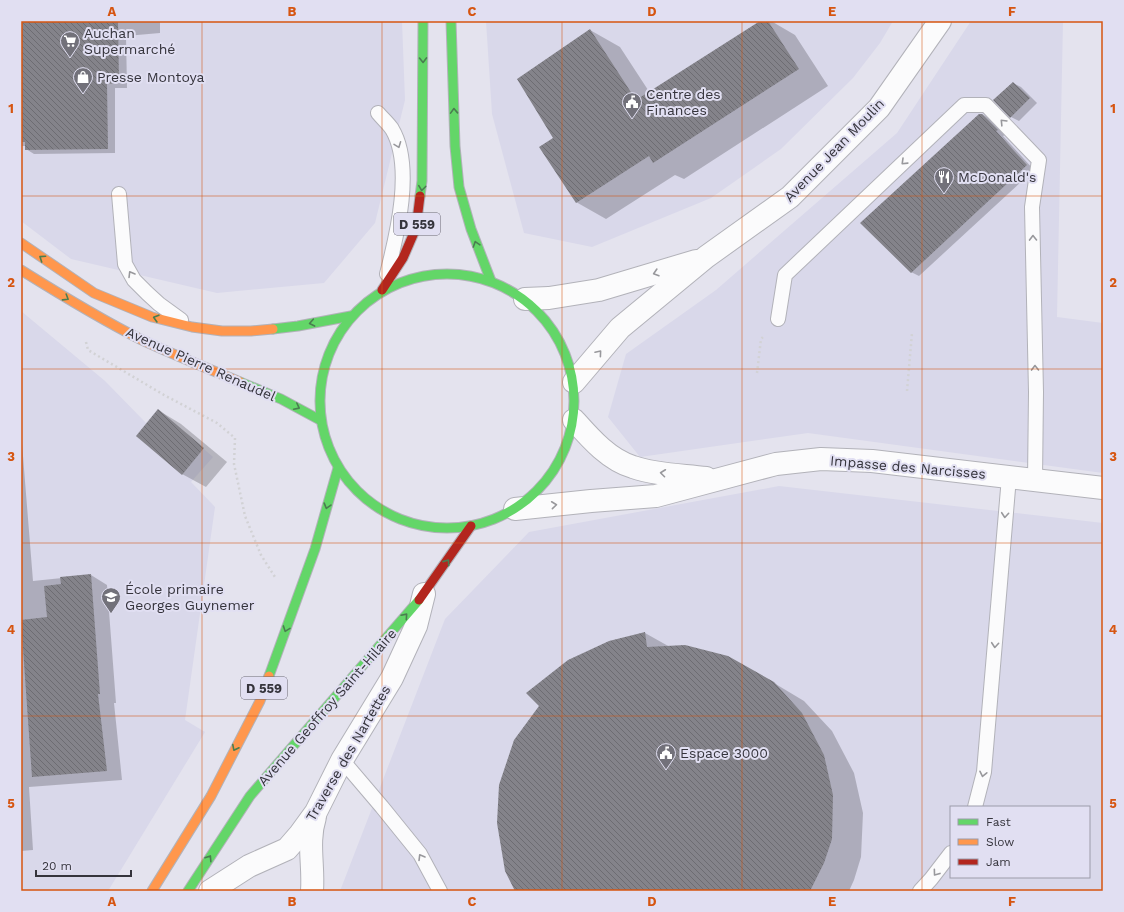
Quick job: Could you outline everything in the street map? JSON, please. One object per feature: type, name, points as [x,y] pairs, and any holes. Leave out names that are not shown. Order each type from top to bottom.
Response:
[{"type":"main road","name":"D 559","points":[[382,290],[403,258],[416,228],[422,181],[423,21]]},
{"type":"main road","points":[[451,21],[455,150],[458,175],[465,210],[479,252],[491,281]]},
{"type":"main road","name":"Avenue Pierre Renaudel","points":[[21,243],[94,293],[152,317],[192,328],[222,331],[251,331],[298,326],[351,316]]},
{"type":"main road","name":"Avenue Pierre Renaudel","points":[[21,270],[78,305],[158,348],[297,406],[320,420]]},
{"type":"main road","points":[[454,273],[491,281],[525,299],[548,322],[565,351],[574,382],[574,420],[563,455],[543,486],[515,509],[494,520],[471,526],[432,528],[395,518],[363,497],[338,468],[326,445],[320,420],[320,382],[330,347],[351,316],[382,290],[417,276],[454,273]]},
{"type":"main road","name":"D 559","points":[[152,891],[211,796],[260,701],[315,549],[338,468]]},
{"type":"main road","name":"Avenue Geoffroy Saint-Hilaire","points":[[188,891],[250,796],[424,594],[471,526]]},
{"type":"street","name":"Avenue Jean Moulin","points":[[574,382],[620,328],[706,257],[790,197],[879,108],[940,21]]},
{"type":"street","name":"Avenue Jean Moulin","points":[[525,299],[549,298],[599,290],[706,257]]},
{"type":"street","name":"Impasse des Narcisses","points":[[574,420],[588,436],[612,457],[632,467],[656,472],[715,479]]},
{"type":"street","name":"Impasse des Narcisses","points":[[515,509],[656,496],[715,479],[776,464],[821,459],[872,461],[1103,488]]},
{"type":"street","name":"Traverse des Nartettes","points":[[210,891],[249,866],[286,849],[300,834],[316,812],[342,760],[392,678],[416,626],[424,594]]},
{"type":"street","points":[[312,889],[310,840],[316,812]]},
{"type":"street","points":[[271,857],[284,858],[294,863],[303,872],[312,889]]},
{"type":"lane","points":[[778,318],[785,275],[964,104],[986,104],[1039,160],[1032,207],[1035,406],[1034,480]]},
{"type":"lane","points":[[378,113],[392,129],[402,154],[403,194],[391,258],[382,290]]},
{"type":"lane","points":[[119,194],[125,264],[134,280],[147,293],[159,304],[192,328]]},
{"type":"lane","points":[[975,806],[984,772],[1009,477]]},
{"type":"lane","points":[[342,760],[382,806],[420,854],[440,891]]},
{"type":"lane","points":[[920,891],[950,853]]},
{"type":"path","points":[[907,391],[912,333]]},
{"type":"path","points":[[757,373],[761,338],[767,334]]},
{"type":"path","points":[[84,336],[88,350],[164,396],[217,423],[235,438],[234,464],[245,516],[261,555],[276,578]]},
{"type":"shaded area","points":[[21,21],[402,21],[405,100],[375,223],[324,283],[217,293],[71,259],[21,221]]},
{"type":"shaded area","points":[[486,21],[893,21],[880,43],[853,78],[781,149],[711,198],[592,247],[524,233],[492,114]]},
{"type":"shaded area","points":[[971,21],[1063,21],[1057,317],[1103,323],[1103,473],[808,433],[640,457],[608,417],[626,354],[716,290],[897,133]]},
{"type":"shaded area","name":"École primaire Georges Guynemer","points":[[21,311],[105,381],[146,423],[158,409],[213,457],[191,482],[215,507],[185,720],[205,732],[108,891],[21,891]]},
{"type":"shaded area","points":[[779,486],[1103,523],[1103,891],[340,891],[445,619],[529,532]]},
{"type":"building","name":"Auchan Supermarché","points":[[21,21],[118,21],[119,83],[107,84],[108,149],[25,150],[25,142],[21,142]]},
{"type":"building","name":"Centre des Finances","points":[[760,21],[768,21],[799,69],[653,163],[649,156],[576,203],[539,147],[553,138],[517,79],[590,29],[636,100]]},
{"type":"building","points":[[1013,82],[1030,98],[1010,118],[993,100]]},
{"type":"building","name":"McDonald's","points":[[979,114],[982,114],[998,130],[996,131],[1027,165],[911,273],[860,223]]},
{"type":"building","points":[[158,409],[204,448],[182,475],[136,436]]},
{"type":"building","points":[[91,574],[100,694],[98,694],[107,771],[32,777],[21,620],[47,617],[44,586],[61,584],[60,577]]},
{"type":"building","name":"Espace 3000","points":[[645,632],[647,647],[685,645],[728,656],[774,682],[802,713],[824,755],[833,795],[832,839],[824,863],[810,891],[515,891],[505,871],[497,823],[499,785],[514,740],[539,706],[526,693],[568,660],[609,641]]},
{"type":"traffic: fast","points":[[420,196],[422,181],[423,21]]},
{"type":"traffic: fast","points":[[451,21],[455,146],[459,187],[471,229],[491,281]]},
{"type":"traffic: fast","points":[[435,274],[459,274],[496,283],[518,295],[537,311],[553,330],[565,352],[572,376],[574,401],[572,426],[565,450],[553,472],[537,491],[518,507],[496,519],[459,528],[435,528],[398,519],[376,507],[349,482],[341,472],[329,450],[325,438],[320,413],[320,389],[329,352],[341,330],[366,303],[376,295],[398,283],[410,279],[435,274]]},
{"type":"traffic: fast","points":[[273,329],[351,316]]},
{"type":"traffic: fast","points":[[240,382],[281,399],[320,420]]},
{"type":"traffic: fast","points":[[269,676],[315,549],[338,468]]},
{"type":"traffic: fast","points":[[188,891],[250,796],[419,600]]},
{"type":"traffic: slow","points":[[21,243],[94,293],[152,317],[192,327],[222,331],[273,329]]},
{"type":"traffic: slow","points":[[21,270],[66,298],[126,332],[240,382]]},
{"type":"traffic: slow","points":[[152,891],[211,796],[260,701],[269,676]]},
{"type":"traffic: jam","points":[[382,290],[403,258],[416,228],[420,196]]},
{"type":"traffic: jam","points":[[419,600],[471,526]]},
{"type":"place","name":"Auchan Supermarché","points":[[70,58]]},
{"type":"place","name":"Presse Montoya","points":[[83,94]]},
{"type":"place","name":"Centre des Finances","points":[[632,119]]},
{"type":"place","name":"McDonald's","points":[[944,194]]},
{"type":"place","name":"École primaire Georges Guynemer","points":[[111,614]]},
{"type":"place","name":"Espace 3000","points":[[666,770]]}]
